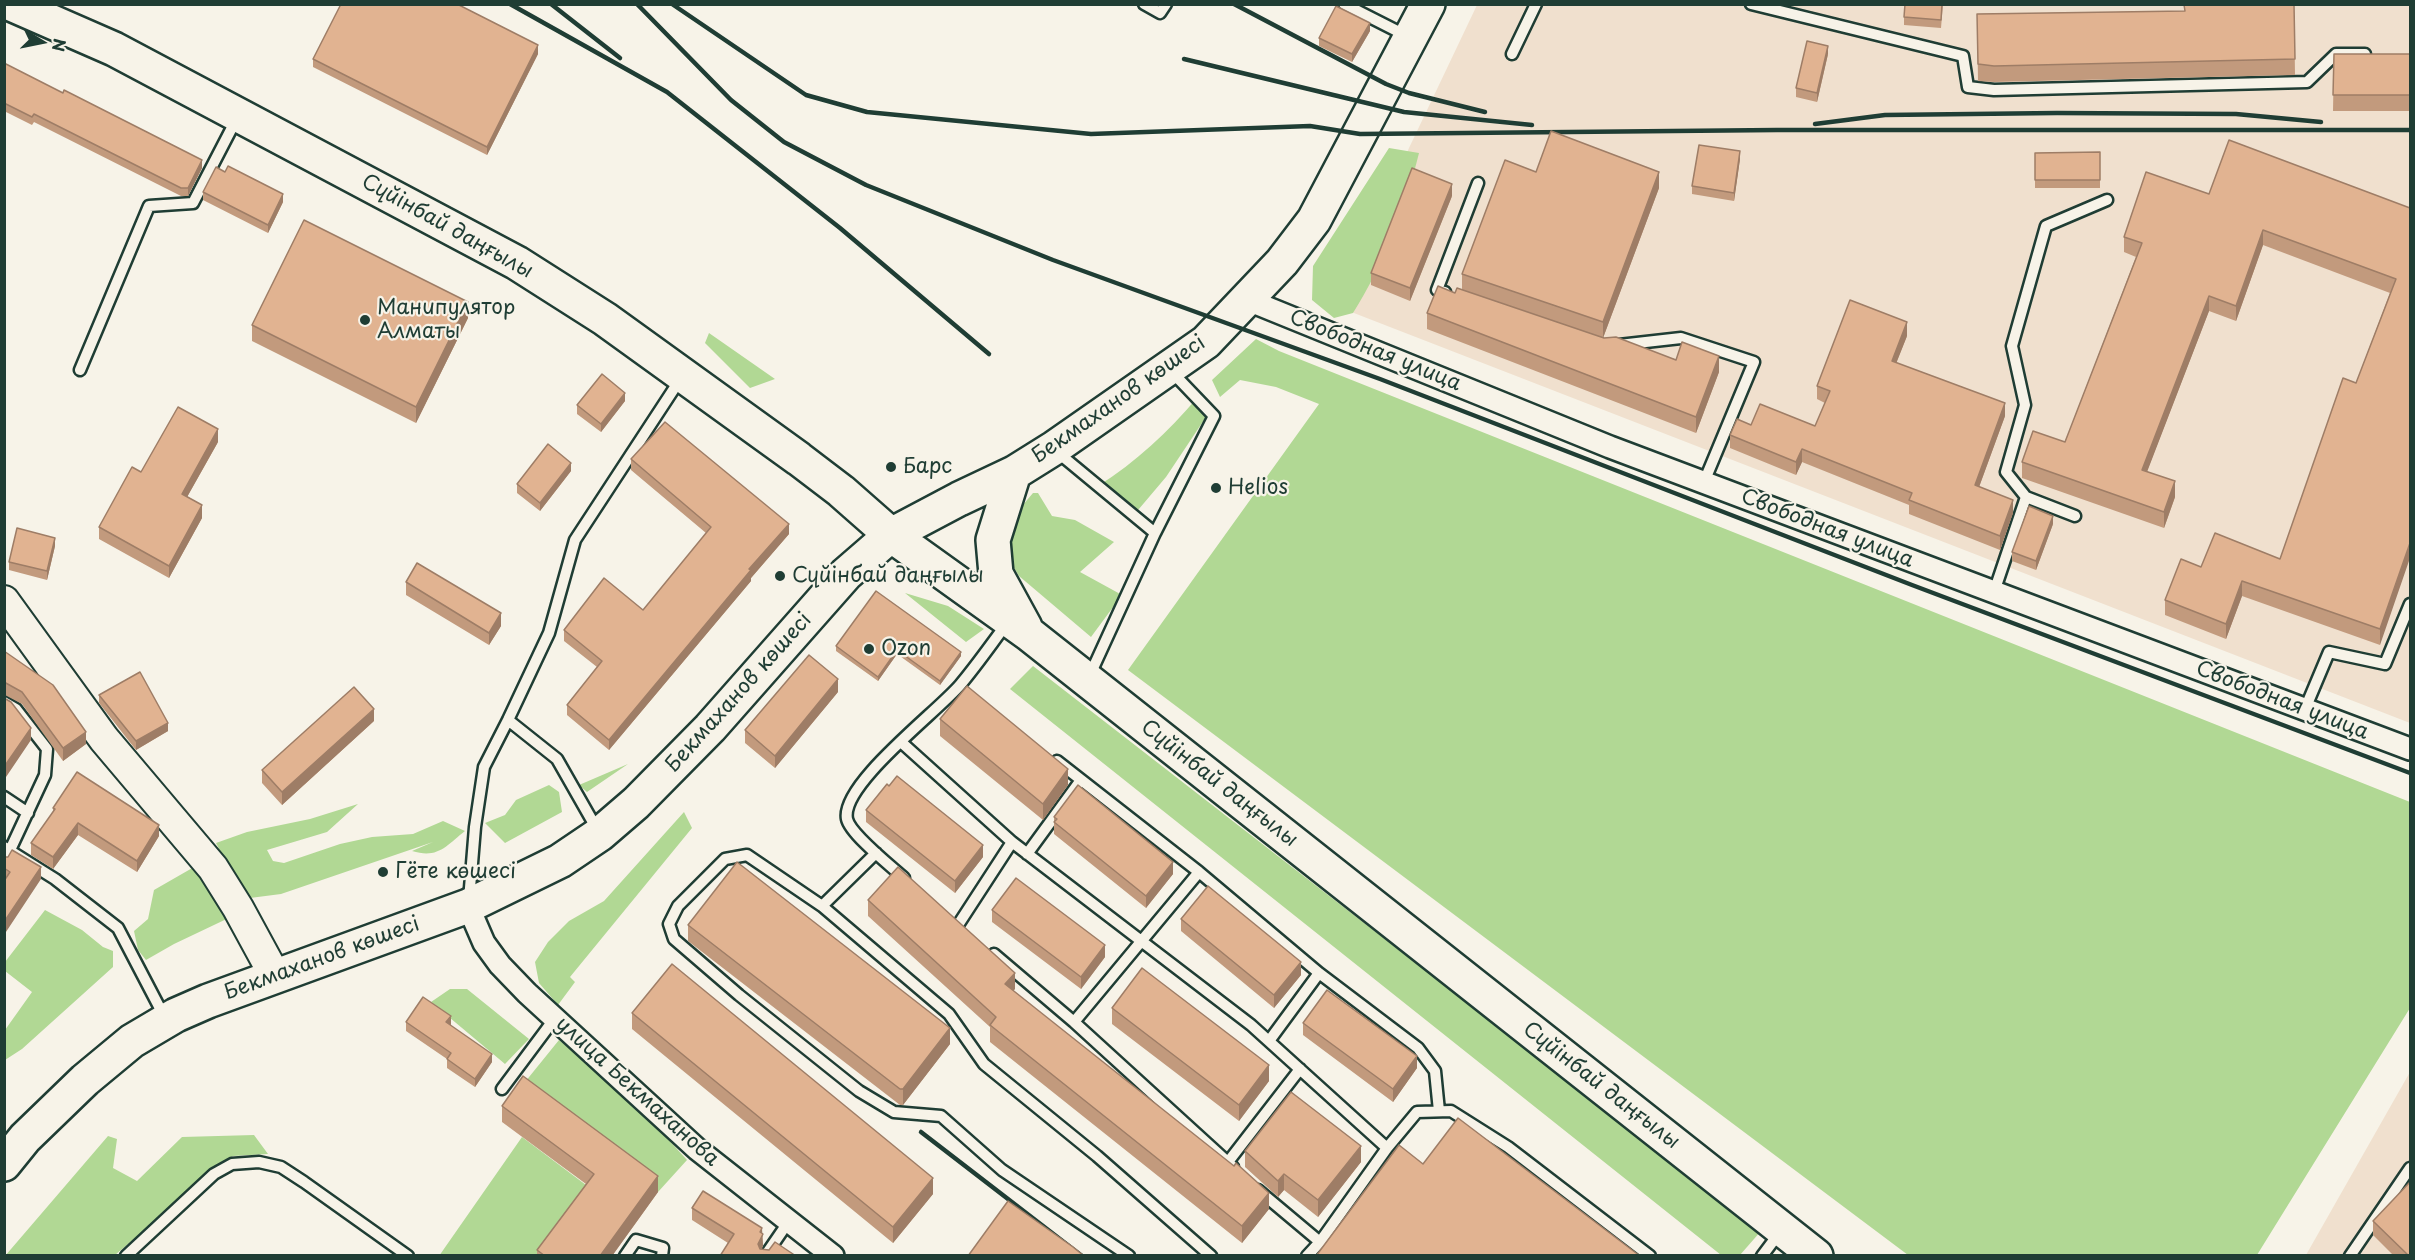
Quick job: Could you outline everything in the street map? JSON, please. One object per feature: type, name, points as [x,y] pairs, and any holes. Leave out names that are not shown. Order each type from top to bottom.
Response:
[{"type":"main road","name":"Сүйінбай даңғылы","points":[[9,4],[114,49],[239,115],[517,263],[605,319],[799,459],[841,491],[891,535],[1088,680],[1816,1256]]},
{"type":"main road","name":"Бекмаханов көшесі","points":[[4,1164],[25,1138],[85,1080],[132,1041],[167,1020],[208,1000],[468,906],[560,861],[600,834],[636,803],[702,737],[846,574],[891,535],[1014,473],[1054,448],[1206,342],[1282,262],[1314,220],[1428,4]]},
{"type":"main road","points":[[1014,473],[993,540],[996,574],[1019,627]]},
{"type":"street","name":"Свободная улица","points":[[1248,300],[1599,442],[2410,750]]},
{"type":"street","points":[[4,601],[104,739],[213,868],[275,976]]},
{"type":"street","name":"улица Бекмаханова","points":[[468,906],[484,943],[500,965],[555,1018],[697,1149],[833,1256]]},
{"type":"lane","points":[[4,14],[9,4]]},
{"type":"lane","points":[[1144,4],[1160,13],[1166,4]]},
{"type":"lane","points":[[1344,4],[1410,38]]},
{"type":"lane","points":[[1512,54],[1536,4]]},
{"type":"lane","points":[[1751,4],[1963,56],[1968,87],[1994,90],[2307,82],[2336,54],[2378,54]]},
{"type":"lane","points":[[80,370],[149,206],[193,203],[239,115]]},
{"type":"lane","points":[[1459,297],[1437,290],[1478,183]]},
{"type":"lane","points":[[2075,516],[2026,497],[2006,472],[2025,405],[2012,346],[2046,226],[2107,200]]},
{"type":"lane","points":[[1606,347],[1681,338],[1754,362],[1704,482]]},
{"type":"lane","points":[[1088,680],[1155,533],[1214,416],[1169,369]]},
{"type":"lane","points":[[468,906],[474,827],[484,767],[549,633],[575,540],[683,375]]},
{"type":"lane","points":[[1054,448],[1155,533]]},
{"type":"lane","points":[[1994,592],[2026,497]]},
{"type":"lane","points":[[2304,709],[2329,652],[2385,664],[2410,604]]},
{"type":"lane","points":[[914,887],[862,840],[847,821],[847,804],[866,776],[1019,627]]},
{"type":"lane","points":[[959,686],[968,693]]},
{"type":"lane","points":[[4,702],[16,709],[47,749],[45,774],[28,813],[8,849],[4,863]]},
{"type":"lane","points":[[508,720],[557,759],[600,834]]},
{"type":"lane","points":[[901,742],[1012,842],[1269,1041],[1387,1148]]},
{"type":"lane","points":[[1044,751],[1199,872],[1319,973],[1418,1048],[1435,1071],[1439,1111]]},
{"type":"lane","points":[[1028,854],[1082,780]]},
{"type":"lane","points":[[4,797],[28,813]]},
{"type":"lane","points":[[958,925],[1012,842]]},
{"type":"lane","points":[[8,849],[55,879],[118,928],[167,1020]]},
{"type":"lane","points":[[822,906],[876,853]]},
{"type":"lane","points":[[1129,1256],[1002,1170],[941,1116],[894,1112],[859,1091],[739,995],[674,939],[669,924],[678,906],[725,859],[747,855],[822,906],[949,1014],[984,1064],[1097,1156],[1211,1256]]},
{"type":"lane","points":[[1074,1022],[1199,872]]},
{"type":"lane","points":[[985,947],[1074,1022],[1247,1180],[1320,1242]]},
{"type":"lane","points":[[1269,1041],[1319,973]]},
{"type":"lane","points":[[502,1089],[555,1018]]},
{"type":"lane","points":[[1228,1162],[1300,1069]]},
{"type":"lane","points":[[1307,1256],[1320,1242],[1387,1148],[1417,1112],[1451,1111],[1508,1147],[1650,1256]]},
{"type":"lane","points":[[126,1256],[214,1174],[232,1164],[259,1162],[281,1167],[408,1256]]},
{"type":"lane","points":[[2350,1256],[2410,1168]]},
{"type":"lane","points":[[765,1256],[789,1221]]},
{"type":"lane","points":[[1762,1256],[1782,1229]]},
{"type":"lane","points":[[625,1256],[636,1240],[663,1248],[662,1256]]},
{"type":"shaded area","points":[[1477,5],[2410,5],[2410,723],[1341,308],[1409,148]]},
{"type":"shaded area","points":[[2410,1072],[2410,1255],[2306,1255]]},
{"type":"green space","points":[[1389,148],[1419,153],[1407,194],[1384,256],[1364,295],[1353,313],[1334,318],[1312,300],[1313,266]]},
{"type":"green space","points":[[709,333],[775,379],[750,388],[705,343]]},
{"type":"green space","points":[[1256,339],[1279,351],[2410,802],[2410,1008],[2257,1255],[1908,1255],[1128,670],[1319,404],[1276,387],[1240,380],[1220,397],[1212,380]]},
{"type":"green space","points":[[1197,398],[1210,411],[1166,477],[1133,516],[1098,486],[1151,446]]},
{"type":"green space","points":[[1033,493],[1038,493],[1052,516],[1075,520],[1114,542],[1080,572],[1122,595],[1091,637],[1019,576],[1011,563],[1011,542],[1016,513]]},
{"type":"green space","points":[[905,593],[948,606],[984,629],[966,642]]},
{"type":"green space","points":[[1033,666],[1761,1231],[1740,1255],[1721,1255],[1010,689]]},
{"type":"green space","points":[[628,764],[587,792],[579,785]]},
{"type":"green space","points":[[549,785],[559,792],[562,812],[505,843],[485,823],[505,815],[516,800]]},
{"type":"green space","points":[[358,804],[327,832],[267,850],[273,861],[284,863],[340,844],[372,837],[413,834],[443,821],[465,831],[447,846],[435,852],[412,851],[433,842],[281,894],[250,898],[239,887],[216,843],[247,832],[310,819]]},
{"type":"green space","points":[[684,812],[692,828],[570,977],[575,982],[558,1005],[539,983],[535,962],[548,942],[569,921],[604,901]]},
{"type":"green space","points":[[201,863],[235,915],[146,960],[138,950],[134,931],[148,919],[154,890]]},
{"type":"green space","points":[[45,910],[82,930],[103,947],[113,951],[113,967],[22,1049],[5,1060],[5,1030],[32,992],[5,971],[5,962]]},
{"type":"green space","points":[[450,989],[467,989],[529,1039],[505,1064],[431,1002]]},
{"type":"green space","points":[[559,1040],[638,1106],[687,1160],[658,1192],[525,1082]]},
{"type":"green space","points":[[254,1135],[268,1154],[233,1156],[115,1255],[5,1256],[108,1136],[117,1139],[113,1168],[137,1181],[182,1137]]},
{"type":"green space","points":[[522,1137],[590,1188],[541,1255],[439,1256]]},
{"type":"building","points":[[341,4],[457,4],[538,45],[487,147],[313,59]]},
{"type":"building","points":[[1905,4],[1942,4],[1941,20],[1904,17]]},
{"type":"building","points":[[2294,4],[2295,59],[1994,66],[1978,64],[1977,14],[2185,11],[2184,5]]},
{"type":"building","points":[[1336,6],[1370,23],[1352,54],[1319,38]]},
{"type":"building","points":[[1807,41],[1828,46],[1817,93],[1796,88]]},
{"type":"building","points":[[2334,54],[2410,54],[2410,95],[2333,95]]},
{"type":"building","points":[[4,63],[63,93],[64,90],[202,160],[188,188],[181,188],[34,114],[32,117],[4,103]]},
{"type":"building","points":[[1551,131],[1659,172],[1603,322],[1462,274],[1505,160],[1536,172]]},
{"type":"building","points":[[2229,140],[2410,208],[2410,543],[2380,629],[2242,581],[2226,624],[2165,600],[2181,559],[2201,567],[2215,533],[2280,559],[2343,378],[2356,383],[2396,279],[2263,230],[2236,306],[2209,296],[2142,470],[2175,481],[2164,512],[2022,462],[2033,431],[2065,442],[2142,243],[2124,237],[2146,172],[2209,194]]},
{"type":"building","points":[[1699,145],[1740,151],[1734,193],[1692,186]]},
{"type":"building","points":[[2100,152],[2100,180],[2035,180],[2035,153]]},
{"type":"building","points":[[228,166],[283,194],[268,225],[203,192],[216,167],[225,172]]},
{"type":"building","points":[[1412,168],[1452,184],[1410,288],[1371,273]]},
{"type":"building","points":[[304,220],[468,302],[416,407],[252,325]]},
{"type":"building","points":[[1438,286],[1455,293],[1457,288],[1604,338],[1616,337],[1676,360],[1682,342],[1719,356],[1696,417],[1427,313]]},
{"type":"building","points":[[1850,300],[1907,322],[1892,361],[2005,403],[1975,485],[2013,500],[2000,536],[1909,500],[1912,493],[1802,449],[1796,462],[1730,435],[1737,419],[1751,425],[1760,404],[1815,426],[1830,391],[1817,386]]},
{"type":"building","points":[[602,374],[625,393],[601,424],[577,405]]},
{"type":"building","points":[[178,407],[218,429],[182,494],[202,505],[169,566],[99,527],[132,467],[141,472]]},
{"type":"building","points":[[665,422],[789,524],[749,569],[751,570],[609,740],[567,705],[602,661],[564,630],[604,578],[643,610],[711,527],[631,459]]},
{"type":"building","points":[[548,444],[571,463],[540,503],[517,484]]},
{"type":"building","points":[[2029,506],[2053,516],[2036,561],[2012,552]]},
{"type":"building","points":[[17,528],[55,538],[47,571],[9,562]]},
{"type":"building","points":[[417,563],[501,613],[489,633],[406,582]]},
{"type":"building","points":[[876,591],[961,652],[940,681],[897,650],[878,677],[836,646]]},
{"type":"building","points":[[4,651],[53,685],[86,732],[63,748],[22,692],[4,682]]},
{"type":"building","points":[[809,655],[838,679],[775,756],[745,730]]},
{"type":"building","points":[[140,672],[168,723],[136,741],[99,695]]},
{"type":"building","points":[[967,686],[1068,769],[1043,804],[940,719]]},
{"type":"building","points":[[354,687],[374,709],[282,792],[262,770]]},
{"type":"building","points":[[4,698],[11,702],[31,728],[4,767]]},
{"type":"building","points":[[77,772],[159,825],[137,861],[78,823],[53,857],[31,843]]},
{"type":"building","points":[[897,776],[983,845],[955,881],[866,810],[887,784],[889,786]]},
{"type":"building","points":[[1078,785],[1173,862],[1146,896],[1054,822],[1057,819],[1054,817]]},
{"type":"building","points":[[12,850],[41,867],[4,922],[4,881],[10,872],[4,868],[4,857],[8,857]]},
{"type":"building","points":[[737,862],[950,1028],[903,1089],[900,1089],[688,925]]},
{"type":"building","points":[[898,867],[1015,973],[1005,984],[1234,1166],[1236,1163],[1269,1193],[1242,1226],[990,1025],[996,1017],[868,900]]},
{"type":"building","points":[[1016,878],[1105,945],[1081,977],[992,910]]},
{"type":"building","points":[[1208,886],[1301,962],[1274,995],[1181,919]]},
{"type":"building","points":[[672,964],[933,1178],[893,1227],[632,1013]]},
{"type":"building","points":[[1142,968],[1269,1065],[1239,1105],[1112,1008]]},
{"type":"building","points":[[1327,990],[1417,1056],[1393,1089],[1303,1023]]},
{"type":"building","points":[[423,997],[451,1016],[446,1022],[492,1054],[475,1079],[447,1059],[451,1053],[406,1022]]},
{"type":"building","points":[[523,1076],[658,1176],[600,1256],[545,1256],[537,1250],[594,1174],[502,1106]]},
{"type":"building","points":[[1291,1092],[1361,1146],[1318,1200],[1284,1174],[1278,1181],[1245,1151]]},
{"type":"building","points":[[1458,1118],[1640,1256],[1316,1256],[1399,1145],[1423,1164]]},
{"type":"building","points":[[2410,1182],[2410,1256],[2409,1256],[2373,1221]]},
{"type":"building","points":[[703,1191],[762,1228],[760,1232],[763,1234],[758,1244],[760,1249],[769,1250],[775,1242],[796,1256],[720,1256],[734,1234],[692,1208]]},
{"type":"building","points":[[1008,1201],[1073,1247],[1084,1256],[968,1256]]},
{"type":"railway","points":[[510,4],[667,92],[840,228],[989,354]]},
{"type":"railway","points":[[551,4],[620,58]]},
{"type":"railway","points":[[637,4],[731,100],[784,142],[866,185],[1053,260],[1380,379],[1912,585],[2410,773]]},
{"type":"railway","points":[[672,4],[806,95],[867,112],[1091,134],[1310,126],[1360,134],[1777,130],[2410,130]]},
{"type":"railway","points":[[1234,4],[1386,84],[1409,93],[1485,112]]},
{"type":"railway","points":[[1184,59],[1404,112],[1532,125]]},
{"type":"railway","points":[[1815,124],[1885,115],[2057,113],[2236,114],[2321,122]]},
{"type":"railway","points":[[921,1132],[1082,1256]]},
{"type":"place","name":"Манипулятор Алматы","points":[[365,320]]},
{"type":"place","name":"Барс","points":[[891,467]]},
{"type":"place","name":"Helios","points":[[1216,488]]},
{"type":"place","name":"Сүйінбай даңғылы","points":[[780,576]]},
{"type":"place","name":"Ozon","points":[[869,649]]},
{"type":"place","name":"Гёте көшесі","points":[[383,872]]}]
